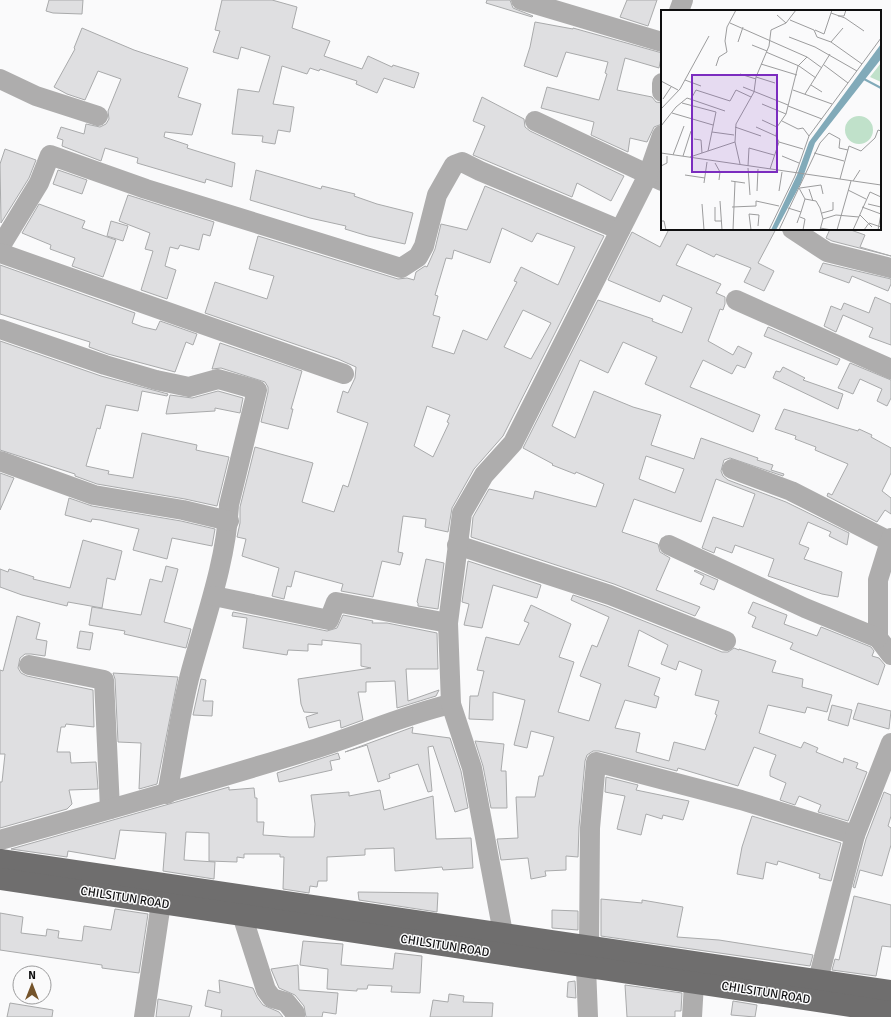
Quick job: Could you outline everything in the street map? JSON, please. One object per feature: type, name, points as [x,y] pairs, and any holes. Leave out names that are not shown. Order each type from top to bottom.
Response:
[{"type":"main road","name":"CHILSITUN ROAD","points":[[0,860],[503,933],[588,957],[694,983],[891,1012]]},
{"type":"main road","name":"CHILSITUN ROAD","points":[[0,879],[242,915],[588,957],[818,980],[891,992]]},
{"type":"street","points":[[521,0],[661,42]]},
{"type":"street","points":[[680,10],[683,0]]},
{"type":"street","points":[[0,79],[36,96],[98,116]]},
{"type":"street","points":[[535,121],[655,178]]},
{"type":"street","points":[[503,933],[472,768],[451,704],[448,623],[462,513],[484,475],[513,443],[620,230],[655,178],[661,141]]},
{"type":"street","points":[[0,247],[39,183],[50,155],[146,189],[401,268],[418,257],[424,246],[437,195],[454,165],[462,162],[620,230]]},
{"type":"street","points":[[794,230],[827,252],[891,268]]},
{"type":"street","points":[[0,253],[344,374]]},
{"type":"street","points":[[736,300],[790,326],[891,369]]},
{"type":"street","points":[[0,329],[105,365],[156,380],[189,387],[218,379],[257,390],[230,505],[229,521],[214,596],[202,628],[190,674],[167,794]]},
{"type":"street","points":[[0,461],[94,495],[183,510],[229,521]]},
{"type":"street","points":[[732,470],[791,491],[890,539],[878,580],[878,638]]},
{"type":"street","points":[[457,544],[610,595],[726,641]]},
{"type":"street","points":[[669,544],[805,608],[878,638],[891,655]]},
{"type":"street","points":[[214,596],[329,620],[336,602],[448,623]]},
{"type":"street","points":[[29,665],[104,680],[110,809]]},
{"type":"street","points":[[0,840],[167,794],[313,750],[430,709],[451,704]]},
{"type":"street","points":[[818,980],[855,835],[891,743]]},
{"type":"street","points":[[588,1017],[590,828],[596,762],[741,800],[855,835]]},
{"type":"street","points":[[144,1017],[161,903]]},
{"type":"street","points":[[242,915],[266,990],[272,998],[286,1002],[295,1013],[294,1017]]},
{"type":"street","points":[[692,1017],[694,983]]},
{"type":"building","points":[[49,0],[83,0],[82,14],[53,13],[46,11]]},
{"type":"building","points":[[222,0],[272,0],[297,7],[292,28],[330,41],[324,56],[362,69],[368,56],[392,67],[393,65],[419,73],[414,88],[384,78],[377,93],[356,84],[357,81],[320,69],[319,71],[310,68],[307,74],[282,66],[273,104],[294,107],[290,132],[278,130],[275,144],[262,142],[263,136],[232,134],[238,89],[259,92],[270,56],[241,47],[238,59],[213,52],[220,31],[215,30]]},
{"type":"building","points":[[487,0],[510,0],[513,8],[533,16],[532,17],[486,3]]},
{"type":"building","points":[[627,0],[657,0],[648,26],[620,17]]},
{"type":"building","points":[[535,22],[573,28],[661,53],[659,68],[625,58],[617,90],[652,97],[656,102],[661,103],[661,124],[654,127],[647,142],[630,138],[628,152],[591,135],[594,122],[541,108],[547,87],[599,100],[607,74],[605,73],[608,62],[566,52],[557,77],[524,66],[530,47]]},
{"type":"building","points":[[82,28],[134,50],[188,68],[178,97],[201,104],[192,135],[165,132],[164,137],[188,145],[187,148],[235,163],[232,187],[206,179],[205,183],[137,163],[138,158],[105,148],[101,161],[62,146],[63,140],[57,138],[61,127],[84,134],[86,124],[100,127],[106,124],[109,119],[108,111],[121,79],[98,71],[85,100],[67,94],[54,87],[75,49],[74,48]]},
{"type":"building","points":[[482,97],[524,119],[525,127],[530,131],[624,176],[611,201],[577,183],[572,197],[473,155],[485,126],[473,121]]},
{"type":"building","points":[[5,149],[36,160],[29,178],[1,223],[0,164]]},
{"type":"building","points":[[58,170],[87,180],[82,194],[53,184]]},
{"type":"building","points":[[256,170],[321,189],[322,186],[355,194],[354,196],[377,204],[413,213],[405,244],[368,236],[345,229],[346,226],[310,218],[250,200]]},
{"type":"building","points":[[485,186],[604,236],[503,436],[474,469],[452,508],[448,532],[425,527],[426,519],[403,516],[398,552],[403,553],[400,565],[382,561],[373,597],[341,591],[343,584],[295,571],[291,587],[287,586],[284,599],[272,596],[279,568],[242,556],[246,539],[237,537],[240,523],[240,507],[255,447],[313,463],[302,502],[334,512],[343,485],[348,487],[368,423],[337,412],[343,391],[348,393],[355,378],[356,367],[338,359],[205,313],[215,282],[267,299],[274,276],[249,269],[258,236],[398,279],[407,278],[414,280],[416,272],[425,266],[427,267],[435,249],[441,224],[467,230]],"holes":[[[502,228],[532,242],[537,233],[575,247],[558,285],[521,267],[514,281],[517,282],[487,340],[463,330],[454,354],[432,347],[440,317],[433,315],[438,296],[435,295],[446,258],[452,259],[454,250],[490,263]],[[523,310],[551,323],[531,359],[504,347]],[[427,406],[450,415],[447,422],[449,423],[433,457],[414,446]]]},
{"type":"building","points":[[128,195],[214,222],[210,236],[203,234],[199,250],[180,245],[178,249],[170,247],[165,266],[176,270],[167,299],[141,290],[153,251],[145,249],[150,233],[119,221]]},
{"type":"building","points":[[39,204],[85,221],[82,228],[116,240],[103,277],[72,266],[75,258],[50,249],[51,245],[22,233]]},
{"type":"building","points":[[111,221],[128,226],[123,241],[107,236]]},
{"type":"building","points":[[668,230],[775,230],[758,263],[774,271],[764,291],[744,282],[751,268],[716,254],[714,257],[687,244],[676,265],[721,284],[716,293],[725,297],[725,304],[723,310],[720,309],[708,341],[733,355],[738,346],[752,353],[745,368],[737,365],[732,374],[703,360],[690,387],[760,415],[753,432],[645,384],[657,357],[623,342],[608,373],[580,360],[552,426],[575,438],[594,391],[633,407],[661,415],[651,445],[694,459],[701,438],[758,458],[757,460],[773,465],[771,470],[784,474],[783,476],[730,458],[724,460],[721,471],[723,476],[728,480],[786,502],[849,533],[847,545],[829,536],[831,532],[808,522],[799,544],[809,548],[804,559],[842,572],[838,597],[822,594],[768,576],[774,559],[735,545],[732,553],[716,547],[714,553],[702,548],[713,517],[743,527],[755,494],[716,479],[701,522],[634,499],[622,532],[658,544],[660,552],[670,558],[656,590],[700,607],[695,616],[614,584],[471,537],[473,517],[489,489],[533,499],[535,491],[596,507],[604,484],[576,472],[575,474],[552,465],[553,464],[523,448],[598,300],[653,319],[652,321],[682,333],[692,308],[663,295],[660,302],[608,280],[632,232],[660,247]],"holes":[[[646,456],[684,469],[675,493],[639,479]]]},
{"type":"building","points":[[830,230],[851,230],[865,235],[860,247],[891,256],[832,241],[826,238]]},
{"type":"building","points":[[823,263],[891,279],[891,284],[888,291],[852,276],[849,283],[819,272]]},
{"type":"building","points":[[0,265],[135,313],[132,323],[143,327],[156,330],[160,321],[197,334],[193,345],[186,342],[175,372],[108,354],[89,347],[90,342],[0,314]]},
{"type":"building","points":[[875,297],[891,304],[891,345],[869,337],[873,328],[843,315],[836,332],[824,326],[831,306],[841,310],[844,303],[869,313]]},
{"type":"building","points":[[768,327],[840,359],[837,365],[764,336]]},
{"type":"building","points":[[0,341],[101,376],[168,394],[167,396],[142,391],[138,411],[106,405],[100,429],[97,428],[86,466],[109,471],[108,474],[133,478],[142,433],[197,445],[196,450],[229,457],[217,506],[97,484],[75,476],[75,474],[0,450]]},
{"type":"building","points":[[220,343],[302,371],[291,409],[293,409],[288,429],[261,422],[268,392],[268,387],[265,382],[221,368],[212,369]]},
{"type":"building","points":[[850,363],[891,380],[891,398],[887,406],[877,401],[882,389],[860,379],[853,394],[838,388]]},
{"type":"building","points":[[783,367],[805,378],[803,380],[843,394],[838,409],[773,378],[776,371],[780,372]]},
{"type":"building","points":[[218,391],[243,398],[240,413],[215,408],[215,411],[166,414],[170,395],[192,398]]},
{"type":"building","points":[[784,409],[858,431],[859,429],[872,435],[871,437],[891,448],[891,473],[882,491],[891,498],[891,514],[885,510],[877,522],[827,496],[828,493],[832,495],[848,464],[815,450],[816,447],[795,439],[796,436],[775,429]]},
{"type":"building","points":[[0,473],[14,478],[0,510]]},
{"type":"building","points":[[69,498],[92,506],[181,521],[215,529],[212,546],[172,538],[167,559],[133,550],[139,529],[100,520],[92,519],[91,522],[65,515]]},
{"type":"building","points":[[83,540],[122,551],[115,580],[107,578],[102,608],[68,602],[67,606],[22,595],[0,587],[0,569],[8,572],[9,569],[34,577],[33,579],[70,588]]},
{"type":"building","points":[[426,559],[444,563],[438,609],[418,606],[417,602]]},
{"type":"building","points":[[468,561],[541,585],[537,598],[493,585],[482,628],[464,625],[469,604],[462,602]]},
{"type":"building","points":[[166,566],[178,569],[164,622],[191,629],[186,648],[124,634],[125,631],[89,625],[92,607],[141,615],[150,579],[162,582]]},
{"type":"building","points":[[695,570],[718,580],[714,590],[700,584],[704,576],[694,571]]},
{"type":"building","points":[[573,595],[606,606],[722,652],[728,652],[734,648],[776,661],[772,672],[803,679],[802,687],[832,695],[827,712],[807,707],[805,713],[768,705],[759,733],[801,748],[804,742],[818,748],[816,752],[843,763],[844,758],[858,763],[856,768],[867,772],[848,821],[818,812],[821,805],[799,796],[795,805],[780,800],[786,783],[770,776],[770,771],[776,755],[754,747],[738,786],[678,768],[677,771],[599,751],[593,751],[587,755],[585,761],[578,857],[566,856],[566,870],[545,871],[546,876],[531,879],[528,858],[501,860],[497,839],[518,838],[516,797],[535,797],[539,776],[543,776],[554,737],[531,731],[527,748],[514,745],[525,700],[493,692],[493,720],[469,719],[470,696],[478,696],[484,671],[477,670],[486,637],[519,645],[529,623],[524,621],[531,605],[571,624],[559,657],[574,662],[558,712],[589,721],[601,684],[580,676],[592,645],[597,647],[609,617],[571,600]],"holes":[[[639,630],[668,645],[661,664],[676,670],[679,661],[702,670],[695,695],[719,701],[715,714],[717,715],[705,750],[674,742],[669,761],[636,752],[640,733],[615,728],[625,700],[656,708],[659,697],[654,695],[660,678],[628,666]]]},
{"type":"building","points":[[753,602],[787,615],[784,624],[817,636],[821,627],[871,647],[874,651],[872,656],[879,658],[885,665],[878,685],[790,649],[793,643],[752,627],[756,617],[748,613]]},
{"type":"building","points":[[233,612],[327,631],[337,628],[343,615],[373,621],[372,623],[387,623],[437,633],[438,669],[406,669],[408,701],[439,690],[436,696],[397,708],[395,681],[366,682],[366,692],[358,692],[363,720],[341,728],[340,720],[309,728],[306,717],[318,713],[304,712],[301,704],[298,679],[371,668],[361,666],[361,644],[322,640],[322,645],[308,644],[308,651],[288,650],[287,655],[243,648],[247,618],[232,616]]},
{"type":"building","points":[[17,616],[40,623],[36,639],[47,641],[45,656],[25,654],[20,658],[18,668],[21,673],[27,676],[93,690],[94,727],[66,724],[65,727],[61,727],[57,752],[70,752],[71,763],[96,762],[98,789],[69,790],[72,804],[67,809],[0,828],[0,782],[2,782],[5,754],[0,754],[0,670],[3,671]]},
{"type":"building","points":[[80,631],[93,633],[90,650],[77,648]]},
{"type":"building","points":[[113,673],[178,677],[157,784],[139,789],[141,743],[118,742],[115,679]]},
{"type":"building","points":[[201,679],[206,680],[203,701],[213,701],[212,716],[193,715]]},
{"type":"building","points":[[858,703],[891,711],[889,729],[853,719]]},
{"type":"building","points":[[832,705],[852,710],[848,726],[828,720]]},
{"type":"building","points":[[413,727],[412,733],[450,738],[461,771],[468,808],[455,812],[433,746],[428,747],[432,791],[428,792],[418,764],[389,774],[390,778],[378,782],[367,745],[345,752]]},
{"type":"building","points":[[475,741],[504,744],[501,771],[506,771],[507,808],[491,808],[483,766]]},
{"type":"building","points":[[338,753],[340,759],[330,761],[332,770],[279,782],[277,773]]},
{"type":"building","points":[[606,777],[638,785],[636,790],[689,801],[683,820],[663,815],[662,819],[646,814],[641,835],[617,829],[625,796],[605,792]]},
{"type":"building","points":[[229,787],[229,790],[254,788],[255,798],[257,798],[257,822],[264,822],[263,835],[290,837],[314,837],[315,824],[311,795],[349,792],[349,796],[380,790],[384,810],[433,796],[436,839],[471,838],[473,868],[443,870],[442,867],[395,871],[394,848],[365,849],[365,855],[327,857],[327,881],[318,881],[317,887],[310,886],[309,893],[283,889],[284,857],[280,857],[280,854],[244,854],[244,858],[237,857],[237,862],[209,861],[209,833],[186,832],[184,860],[215,862],[214,879],[163,871],[166,833],[120,830],[115,859],[68,851],[67,857],[11,849]]},
{"type":"building","points":[[884,792],[891,795],[891,816],[888,826],[891,828],[891,845],[882,876],[860,870],[855,888],[853,887],[866,839]]},
{"type":"building","points":[[752,816],[841,843],[831,881],[819,878],[820,874],[778,861],[777,865],[766,862],[763,879],[737,874],[742,847]]},
{"type":"building","points":[[358,892],[438,893],[437,912],[359,900]]},
{"type":"building","points":[[854,896],[891,905],[891,947],[882,946],[876,976],[832,970],[835,959],[839,960]]},
{"type":"building","points":[[601,899],[642,903],[642,900],[683,907],[677,937],[719,940],[813,955],[810,966],[601,936]]},
{"type":"building","points":[[115,909],[148,914],[139,973],[102,968],[102,965],[0,950],[0,913],[23,917],[21,933],[46,936],[47,929],[59,931],[58,938],[82,941],[84,926],[111,930]]},
{"type":"building","points":[[552,910],[578,911],[578,930],[552,928]]},
{"type":"building","points":[[303,941],[343,944],[341,965],[393,969],[395,953],[422,956],[420,993],[391,992],[392,986],[368,985],[367,989],[357,989],[357,991],[327,989],[328,969],[300,965]]},
{"type":"building","points":[[298,965],[299,990],[338,993],[336,1014],[323,1012],[322,1017],[306,1017],[304,1006],[295,995],[279,988],[271,969]]},
{"type":"building","points":[[219,980],[253,988],[263,1005],[279,1012],[283,1017],[221,1017],[222,1010],[205,1006],[208,990],[220,993]]},
{"type":"building","points":[[575,981],[576,998],[567,997],[568,982]]},
{"type":"building","points":[[625,985],[682,993],[681,1011],[675,1011],[675,1017],[627,1017]]},
{"type":"building","points":[[449,994],[464,996],[463,1002],[493,1003],[492,1017],[430,1017],[433,1000],[448,1002]]},
{"type":"building","points":[[158,999],[192,1006],[189,1017],[156,1017]]},
{"type":"building","points":[[733,1001],[757,1005],[755,1017],[731,1015]]},
{"type":"building","points":[[10,1003],[12,1005],[22,1005],[53,1010],[52,1017],[7,1017]]}]
